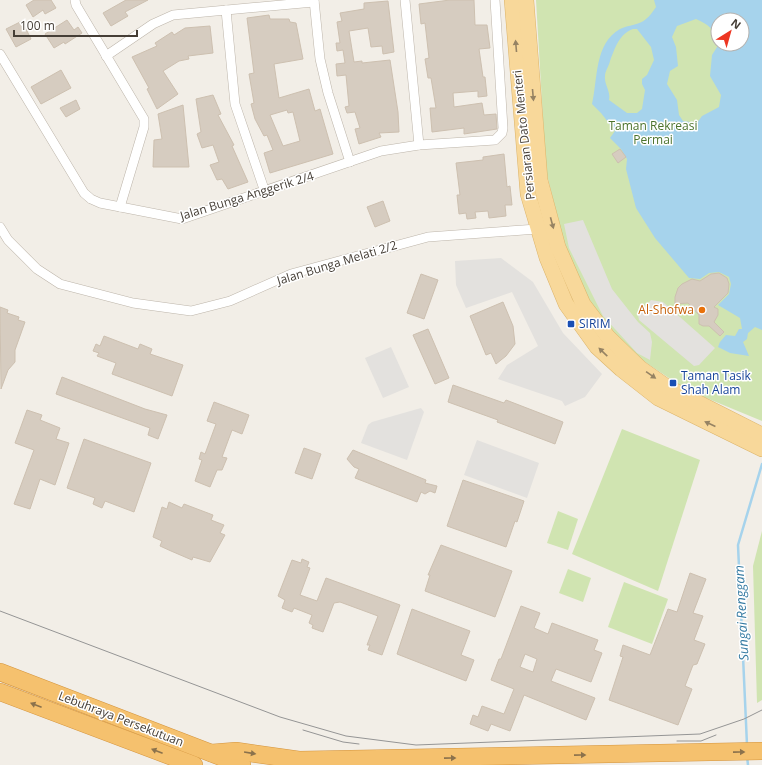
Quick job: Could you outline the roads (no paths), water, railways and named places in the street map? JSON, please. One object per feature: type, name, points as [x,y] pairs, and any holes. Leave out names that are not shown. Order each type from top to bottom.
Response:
[{"type":"highway","name":"Lebuhraya Persekutuan","points":[[0,672],[242,765]]},
{"type":"highway","name":"Lebuhraya Persekutuan","points":[[0,692],[194,765]]},
{"type":"highway","points":[[212,753],[236,751],[300,760],[762,751]]},
{"type":"main road","name":"Persiaran Dato Menteri","points":[[512,0],[528,194],[537,229],[547,258],[566,304],[597,347],[621,369],[658,398],[753,435]]},
{"type":"main road","name":"Persiaran Dato Menteri","points":[[526,0],[540,180],[558,247],[583,304],[608,337],[640,368],[666,387],[753,435],[762,448]]},
{"type":"street","points":[[75,0],[76,5],[144,119],[144,127],[120,207]]},
{"type":"street","points":[[405,0],[419,145]]},
{"type":"street","name":"Jalan Bunga Anggerik 2/4","points":[[0,54],[84,193],[91,199],[120,207],[182,219],[265,192],[381,151],[419,145],[495,140],[503,128],[495,0]]},
{"type":"street","points":[[106,56],[153,24],[173,15],[314,1],[320,59],[328,93],[350,162]]},
{"type":"street","points":[[226,10],[235,104],[265,192]]},
{"type":"street","name":"Jalan Bunga Melati 2/2","points":[[0,228],[8,240],[37,269],[60,284],[133,303],[191,311],[230,301],[291,274],[428,237],[537,229]]},
{"type":"water","name":"Taman Tasik Shah Alam","points":[[654,0],[762,0],[762,330],[755,327],[748,333],[747,339],[743,342],[749,356],[730,353],[718,347],[726,335],[735,336],[739,329],[742,329],[740,318],[718,305],[729,294],[731,284],[729,277],[719,272],[709,273],[700,279],[689,278],[655,238],[636,208],[626,169],[627,159],[621,149],[610,138],[615,131],[592,104],[598,63],[606,44],[620,29],[637,24],[649,16],[656,7]],"holes":[[[710,12],[750,12],[750,52],[714,52],[712,55],[710,76],[721,95],[719,107],[702,116],[697,123],[683,121],[679,115],[677,100],[667,84],[670,71],[678,66],[676,47],[672,37],[677,26],[696,19],[710,28]],[[637,29],[651,47],[654,60],[647,75],[642,79],[642,84],[645,90],[642,109],[637,113],[627,113],[609,100],[605,76],[606,70],[618,42],[628,31]]]},
{"type":"waterway","name":"Sungai Renggam","points":[[747,745],[738,545],[762,464]]},
{"type":"waterway","name":"Sungai Renggam","points":[[747,756],[748,765]]},
{"type":"tram line","points":[[0,611],[280,717],[346,736],[416,745],[700,734],[744,719],[762,710]]},
{"type":"tram line","points":[[303,730],[343,742],[359,744]]},
{"type":"tram line","points":[[677,741],[701,741],[716,735]]},
{"type":"place","name":"Al-Shofwa","points":[[702,310]]},
{"type":"place","name":"SIRIM","points":[[571,324]]},
{"type":"place","name":"Taman Tasik Shah Alam","points":[[673,383]]},
{"type":"park label","name":"Taman Rekreasi Permai","points":[[653,133]]}]
